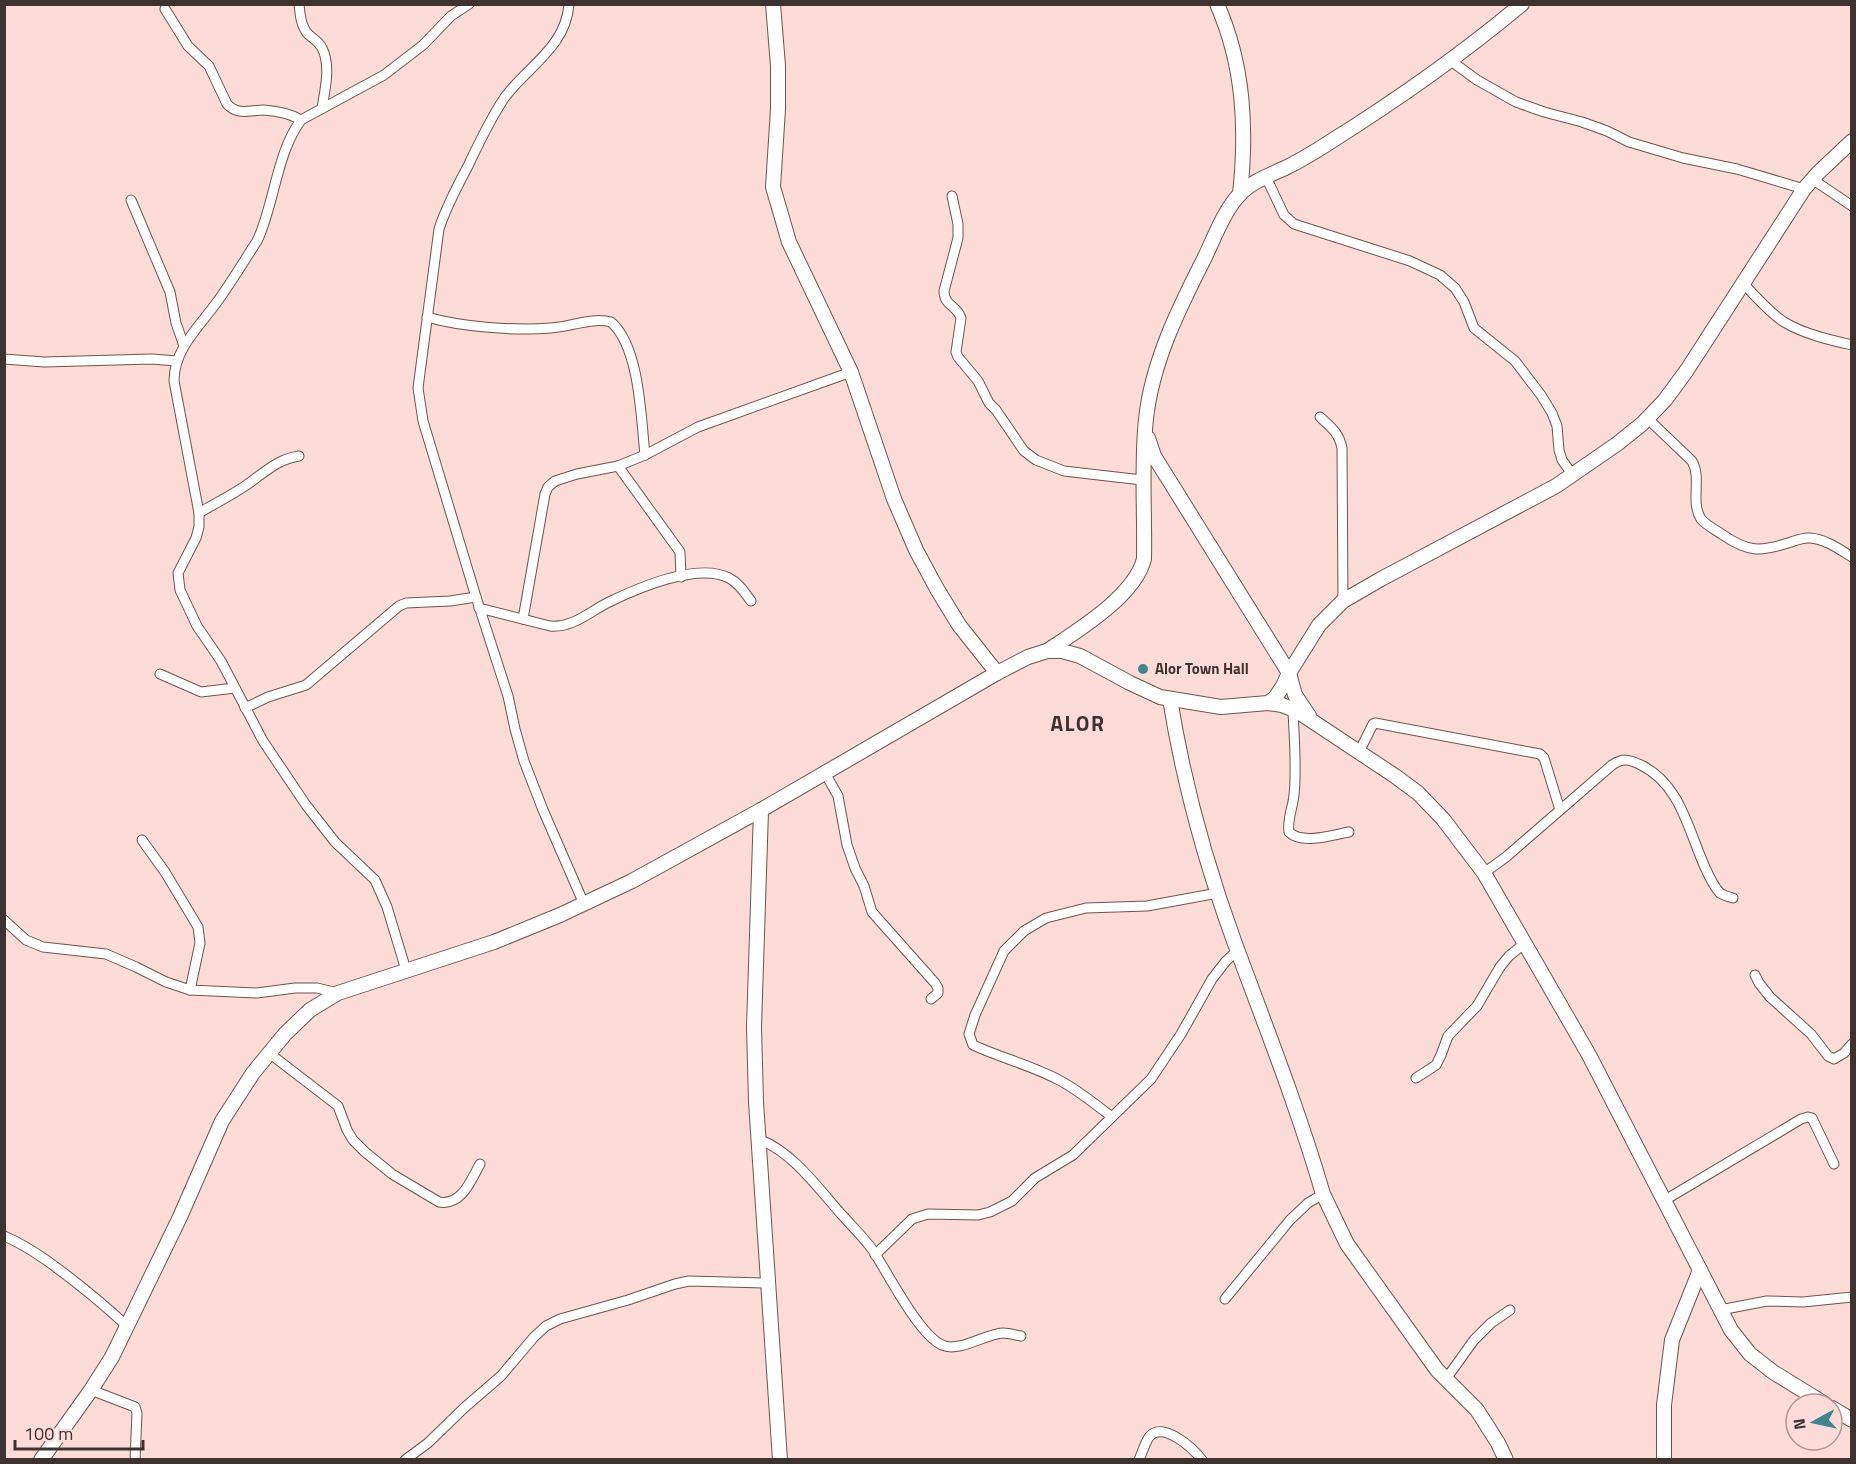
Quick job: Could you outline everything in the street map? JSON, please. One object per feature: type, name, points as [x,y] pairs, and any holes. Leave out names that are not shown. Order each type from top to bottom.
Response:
[{"type":"main road","points":[[773,4],[778,66],[773,187],[789,242],[851,372],[894,499],[916,550],[959,625],[997,673]]},
{"type":"main road","points":[[1217,4],[1226,25],[1243,105],[1244,155],[1240,194]]},
{"type":"main road","points":[[41,1460],[112,1357],[180,1217],[222,1121],[253,1073],[285,1034],[310,1010],[338,993],[494,942],[632,881],[761,810],[997,673],[1028,657],[1047,651],[1105,611],[1141,571],[1144,559],[1143,473],[1146,418],[1154,380],[1166,339],[1230,208],[1240,194],[1266,177],[1324,146],[1389,106],[1451,61],[1522,4]]},
{"type":"main road","points":[[1268,703],[1275,698],[1283,686],[1319,625],[1343,601],[1556,486],[1617,444],[1647,418],[1665,400],[1687,370],[1808,184],[1851,141]]},
{"type":"main road","points":[[1146,430],[1154,456],[1289,673],[1295,695],[1301,706],[1315,722]]},
{"type":"main road","points":[[1143,473],[1148,461],[1151,460],[1160,465]]},
{"type":"main road","points":[[1047,651],[1062,651],[1080,656],[1160,697],[1221,707],[1268,703],[1282,705],[1315,722],[1418,794],[1443,819],[1484,873],[1525,943],[1589,1055],[1731,1330],[1750,1354],[1773,1372],[1806,1392]]},
{"type":"main road","points":[[1170,699],[1183,769],[1218,893],[1266,1024],[1323,1194],[1347,1244],[1414,1340],[1446,1379],[1477,1410],[1506,1460]]},
{"type":"main road","points":[[761,810],[754,1027],[758,1139],[780,1460]]},
{"type":"main road","points":[[1664,1460],[1664,1405],[1672,1340],[1700,1270]]},
{"type":"street","points":[[299,4],[299,13],[306,31],[317,41],[325,58],[326,82],[322,108]]},
{"type":"street","points":[[406,970],[387,907],[375,880],[335,842],[306,805],[263,741],[221,661],[197,626],[180,590],[178,573],[196,538],[199,527],[174,381],[176,361],[184,346],[218,301],[258,239],[281,163],[293,132],[301,120],[384,75],[423,45],[451,16],[469,4]]},
{"type":"street","points":[[569,4],[567,22],[561,35],[505,97],[489,122],[444,212],[439,229],[418,388],[423,421],[508,696],[524,761],[584,904]]},
{"type":"street","points":[[165,9],[188,46],[209,66],[231,109],[241,112],[263,110],[282,112],[301,120]]},
{"type":"street","points":[[1451,61],[1477,80],[1526,106],[1582,122],[1629,142],[1683,158],[1808,184],[1851,206]]},
{"type":"street","points":[[1266,177],[1284,215],[1294,224],[1410,261],[1440,275],[1455,288],[1464,302],[1474,328],[1515,361],[1541,395],[1557,426],[1562,460],[1572,474]]},
{"type":"street","points":[[952,196],[958,224],[958,238],[944,297],[961,318],[956,352],[958,357],[978,381],[989,403],[1024,451],[1036,460],[1064,471],[1143,473]]},
{"type":"street","points":[[131,200],[170,292],[176,323],[184,346]]},
{"type":"street","points":[[1743,284],[1773,314],[1786,323],[1827,339],[1851,345]]},
{"type":"street","points":[[427,317],[448,322],[517,328],[551,328],[604,320],[610,322],[618,331],[634,365],[645,455]]},
{"type":"street","points":[[4,359],[55,362],[152,359],[176,361]]},
{"type":"street","points":[[524,619],[548,487],[555,481],[618,466],[645,455],[698,427],[851,372]]},
{"type":"street","points":[[1320,417],[1334,429],[1340,438],[1342,448],[1343,601]]},
{"type":"street","points":[[1647,418],[1696,467],[1700,517],[1714,529],[1737,544],[1750,549],[1762,550],[1801,538],[1810,538],[1832,545],[1851,557]]},
{"type":"street","points":[[198,513],[245,485],[272,465],[287,458],[299,456]]},
{"type":"street","points":[[618,466],[680,552],[681,576]]},
{"type":"street","points":[[479,608],[560,627],[570,625],[608,603],[649,586],[681,576],[708,573],[729,578],[739,585],[751,601]]},
{"type":"street","points":[[245,708],[268,697],[306,685],[399,606],[406,603],[476,597]]},
{"type":"street","points":[[160,674],[201,692],[235,688]]},
{"type":"street","points":[[1293,710],[1295,778],[1289,832],[1297,837],[1309,838],[1348,832]]},
{"type":"street","points":[[1359,752],[1375,723],[1540,754],[1546,764],[1560,810]]},
{"type":"street","points":[[1484,873],[1506,857],[1612,765],[1620,759],[1630,759],[1663,779],[1673,793],[1710,879],[1720,893],[1733,898]]},
{"type":"street","points":[[825,773],[838,796],[847,845],[872,912],[935,983],[938,993],[931,999]]},
{"type":"street","points":[[142,840],[165,872],[198,927],[200,943],[190,990]]},
{"type":"street","points":[[1112,1117],[1061,1081],[1028,1065],[972,1045],[969,1034],[975,1015],[1004,951],[1024,931],[1046,918],[1086,908],[1147,906],[1218,893]]},
{"type":"street","points":[[4,920],[26,940],[43,947],[106,954],[166,982],[190,990],[257,993],[317,988],[338,993]]},
{"type":"street","points":[[1416,1078],[1436,1065],[1448,1036],[1477,1006],[1500,967],[1525,943]]},
{"type":"street","points":[[875,1255],[912,1219],[928,1214],[978,1215],[990,1212],[1012,1201],[1035,1178],[1073,1155],[1150,1079],[1181,1034],[1212,979],[1238,950]]},
{"type":"street","points":[[1755,975],[1770,997],[1811,1034],[1828,1056],[1834,1059],[1839,1057],[1851,1044]]},
{"type":"street","points":[[269,1053],[338,1106],[347,1130],[365,1152],[392,1174],[439,1202],[453,1201],[464,1193],[480,1164]]},
{"type":"street","points":[[1665,1200],[1808,1117],[1812,1118],[1834,1164]]},
{"type":"street","points":[[758,1139],[771,1144],[788,1156],[864,1240],[925,1330],[943,1346],[953,1347],[1002,1333],[1021,1336]]},
{"type":"street","points":[[1225,1299],[1290,1220],[1308,1203],[1323,1194]]},
{"type":"street","points":[[4,1236],[30,1249],[67,1275],[127,1326]]},
{"type":"street","points":[[405,1460],[428,1443],[464,1408],[501,1377],[546,1326],[560,1319],[689,1281],[768,1283]]},
{"type":"street","points":[[1720,1310],[1767,1301],[1803,1302],[1851,1297]]},
{"type":"street","points":[[1446,1379],[1474,1340],[1491,1323],[1510,1310]]},
{"type":"street","points":[[91,1390],[135,1407],[137,1413],[135,1460]]},
{"type":"street","points":[[1139,1460],[1150,1436],[1162,1431],[1195,1450],[1202,1460]]},
{"type":"place","name":"Alor Town Hall","points":[[1143,669]]},
{"type":"district","name":"ALOR","points":[[1078,724]]}]
